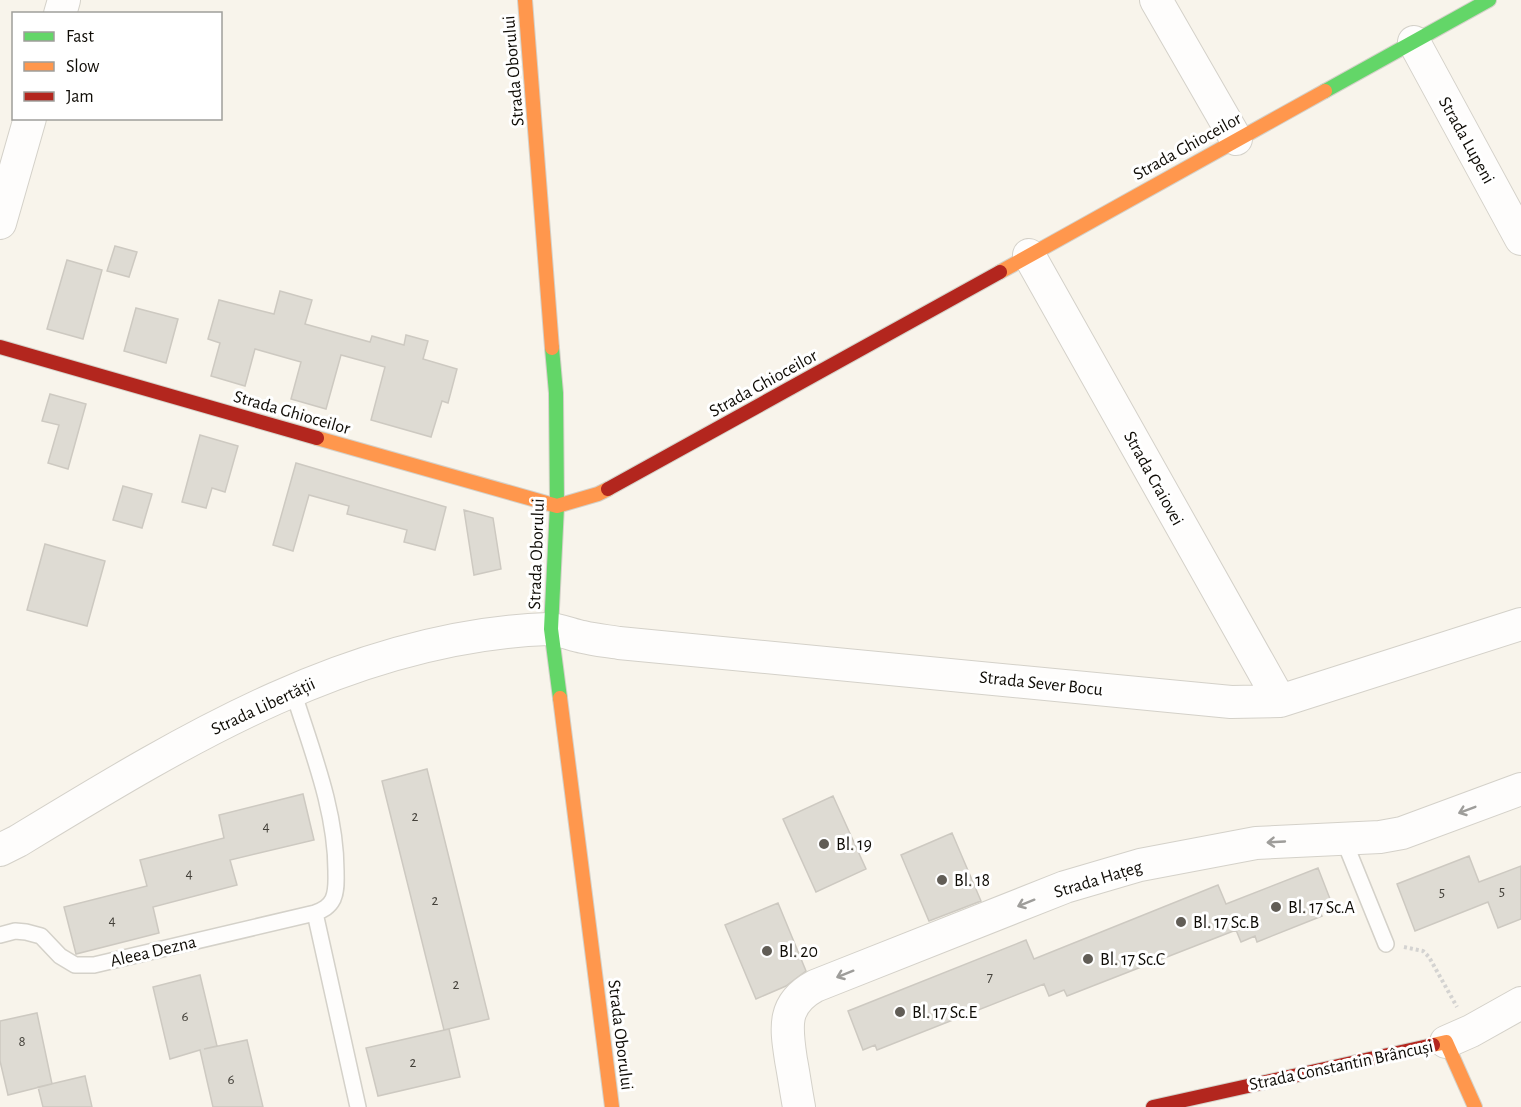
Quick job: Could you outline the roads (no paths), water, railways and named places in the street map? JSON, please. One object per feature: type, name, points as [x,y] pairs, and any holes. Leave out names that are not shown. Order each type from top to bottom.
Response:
[{"type":"street","name":"Strada Oborului","points":[[525,0],[556,393],[556,506],[551,629],[612,1107]]},
{"type":"street","points":[[1156,0],[1236,139]]},
{"type":"street","name":"Strada Ghioceilor","points":[[0,347],[556,506],[598,494],[637,473],[1489,0]]},
{"type":"street","name":"Strada Lupeni","points":[[1414,42],[1521,239]]},
{"type":"street","points":[[0,223],[29,120]]},
{"type":"street","name":"Strada Craiovei","points":[[1029,255],[1280,700]]},
{"type":"street","name":"Strada Sever Bocu","points":[[551,629],[587,638],[629,644],[1231,702],[1280,700],[1521,624]]},
{"type":"street","name":"Strada Libertății","points":[[0,850],[136,769],[293,691],[352,666],[409,649],[474,637],[551,629]]},
{"type":"street","name":"Strada Hațeg","points":[[799,1107],[786,1031],[788,1015],[794,1002],[804,992],[815,986],[1065,888],[1140,866],[1256,843],[1380,837],[1402,833],[1521,789]]},
{"type":"street","name":"Strada Constantin Brâncuși","points":[[1153,1107],[1459,1037],[1521,1003]]},
{"type":"street","points":[[1459,1037],[1475,1107]]},
{"type":"lane","points":[[293,691],[334,833],[335,891],[332,902],[315,913],[358,1107]]},
{"type":"lane","points":[[1343,838],[1386,945]]},
{"type":"lane","name":"Aleea Dezna","points":[[0,935],[15,931],[40,936],[60,956],[75,965],[94,965],[315,913]]},
{"type":"place","name":"Bl. 19","points":[[824,844]]},
{"type":"place","name":"Bl. 18","points":[[942,880]]},
{"type":"place","name":"Bl. 17 Sc.A","points":[[1276,907]]},
{"type":"place","name":"Bl. 17 Sc.B","points":[[1181,922]]},
{"type":"place","name":"Bl. 20","points":[[767,951]]},
{"type":"place","name":"Bl. 17 Sc.C","points":[[1088,959]]},
{"type":"place","name":"Bl. 17 Sc.E","points":[[900,1012]]}]
